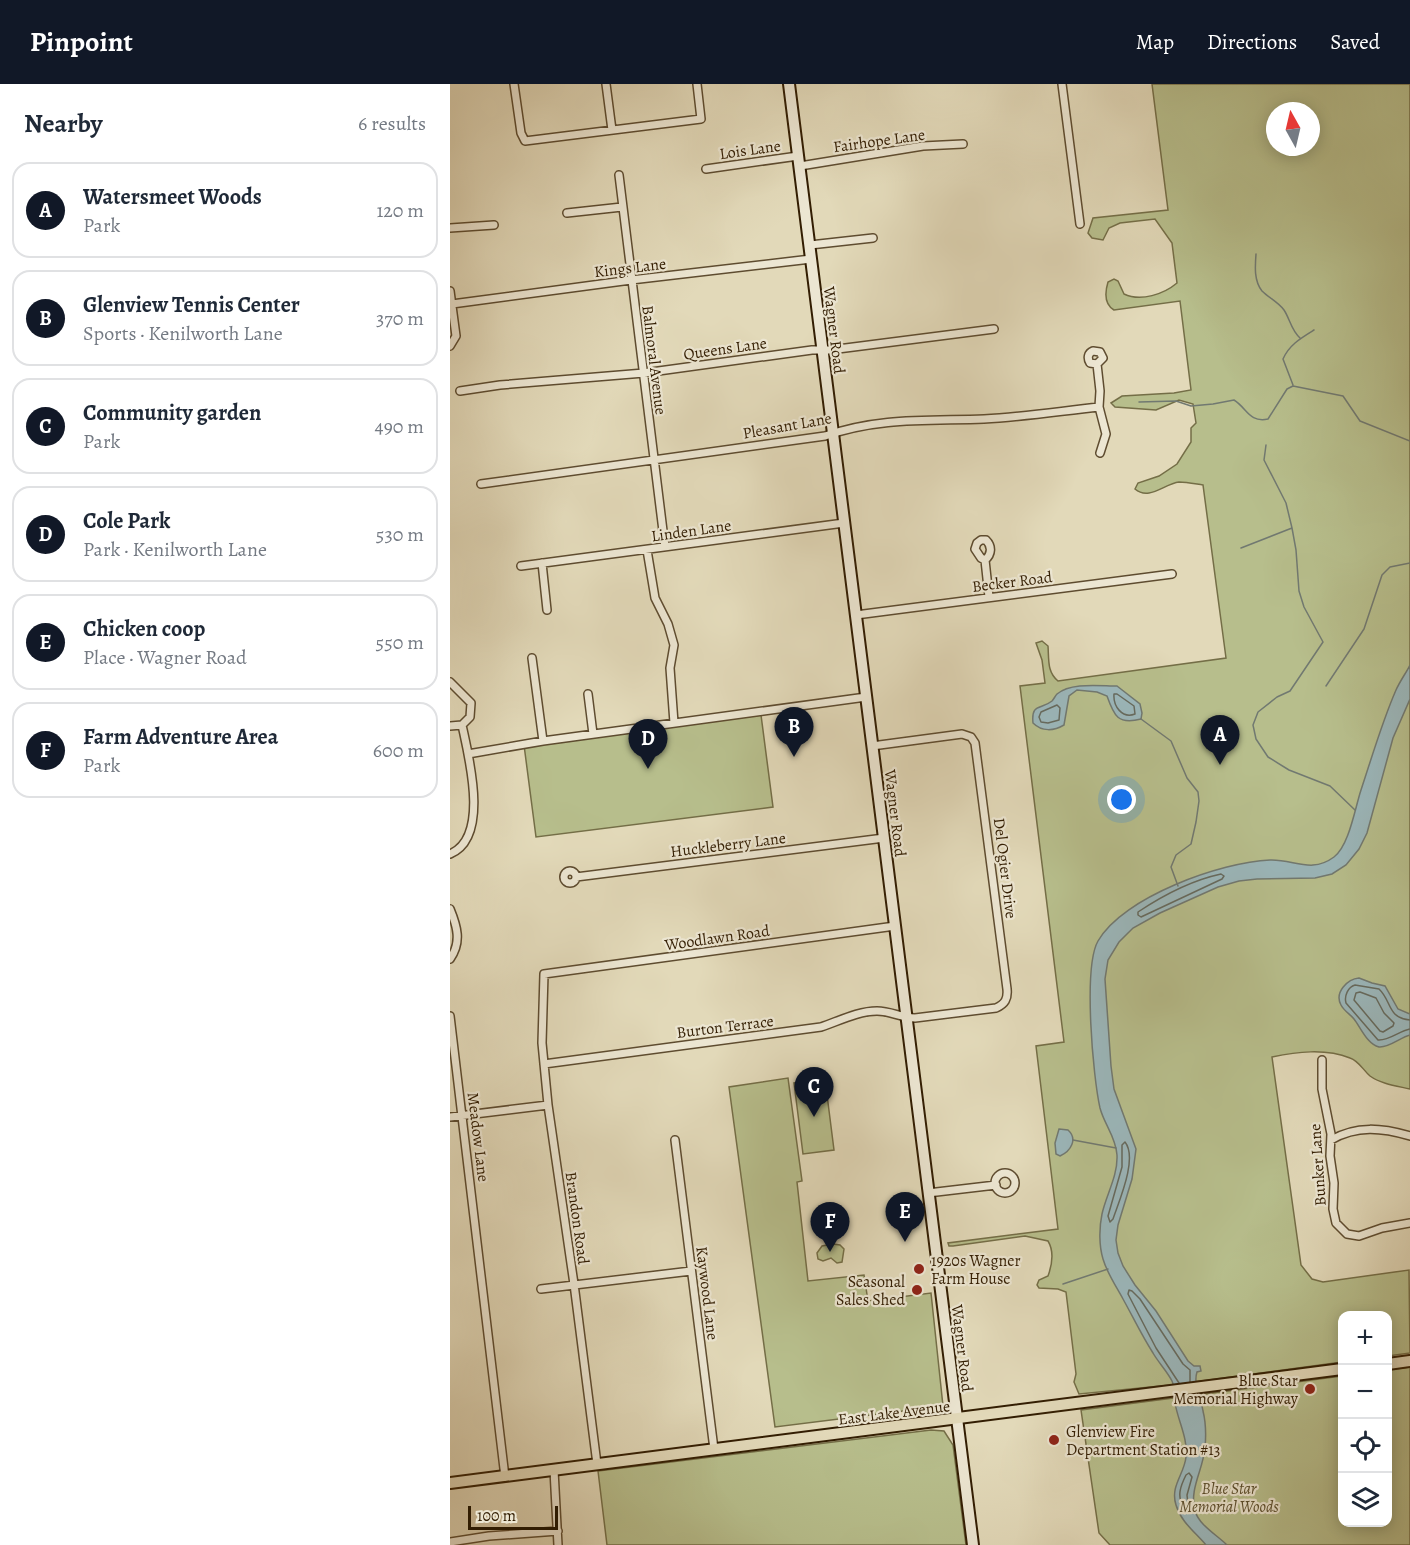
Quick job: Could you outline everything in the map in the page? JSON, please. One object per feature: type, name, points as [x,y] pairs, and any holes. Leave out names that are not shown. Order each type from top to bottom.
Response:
[{"type":"main road","points":[[1392,1363],[1410,1361]]},
{"type":"main road","name":"East Lake Avenue","points":[[450,1483],[1338,1370]]},
{"type":"street","points":[[514,84],[520,133],[525,141],[701,119],[697,84]]},
{"type":"street","points":[[606,84],[612,130]]},
{"type":"street","name":"Wagner Road","points":[[789,84],[973,1545]]},
{"type":"street","points":[[1062,84],[1080,224]]},
{"type":"street","name":"Fairhope Lane","points":[[799,161],[923,146],[963,144]]},
{"type":"street","name":"Lois Lane","points":[[706,170],[799,161]]},
{"type":"street","name":"Balmoral Avenue","points":[[619,175],[653,459],[666,547]]},
{"type":"street","points":[[567,213],[622,207]]},
{"type":"street","points":[[450,228],[494,225]]},
{"type":"street","points":[[810,245],[873,238]]},
{"type":"street","name":"Kings Lane","points":[[452,304],[811,259]]},
{"type":"street","points":[[450,291],[456,336],[450,346]]},
{"type":"street","name":"Queens Lane","points":[[460,391],[500,385],[644,372],[994,329]]},
{"type":"street","points":[[1097,364],[1099,407],[1106,434],[1100,453]]},
{"type":"street","name":"Pleasant Lane","points":[[481,484],[825,436],[857,426],[897,421],[940,418],[985,419],[1099,407]]},
{"type":"street","name":"Linden Lane","points":[[521,566],[844,523]]},
{"type":"street","points":[[647,550],[655,598],[668,624],[674,645],[670,668],[674,723]]},
{"type":"street","points":[[985,560],[989,597]]},
{"type":"street","points":[[542,563],[547,610]]},
{"type":"street","name":"Becker Road","points":[[856,615],[1172,574]]},
{"type":"street","points":[[532,658],[543,741]]},
{"type":"street","points":[[450,682],[471,703],[470,717],[462,725],[450,726]]},
{"type":"street","points":[[588,694],[593,734]]},
{"type":"street","points":[[468,754],[543,741],[866,697]]},
{"type":"street","points":[[450,854],[458,851],[465,844],[470,834],[474,812],[468,754],[462,725]]},
{"type":"street","name":"Del Ogier Drive","points":[[872,746],[962,734],[973,739],[977,748],[1005,966],[1008,995],[1007,1000],[1001,1006],[906,1018]]},
{"type":"street","name":"Huckleberry Lane","points":[[576,877],[884,838]]},
{"type":"street","points":[[450,909],[458,939],[457,948],[450,958]]},
{"type":"street","name":"Woodlawn Road","points":[[544,974],[895,926]]},
{"type":"street","name":"Brandon Road","points":[[544,974],[542,1043],[548,1105],[597,1464]]},
{"type":"street","name":"Burton Terrace","points":[[544,1064],[821,1027],[856,1014],[876,1011],[894,1013],[906,1018]]},
{"type":"street","name":"Meadow Lane","points":[[450,1016],[505,1477]]},
{"type":"street","name":"Bunker Lane","points":[[1322,1060],[1323,1099],[1331,1140],[1333,1209],[1336,1223],[1347,1234],[1359,1236],[1382,1228],[1410,1223]]},
{"type":"street","points":[[450,1117],[548,1105]]},
{"type":"street","points":[[1331,1140],[1350,1132],[1372,1128],[1410,1136]]},
{"type":"street","name":"Kaywood Lane","points":[[675,1140],[714,1449]]},
{"type":"street","points":[[928,1193],[996,1185]]},
{"type":"street","points":[[541,1289],[691,1271]]},
{"type":"street","points":[[554,1470],[558,1545]]},
{"type":"street","points":[[450,1542],[489,1536],[558,1531]]},
{"type":"green space","points":[[1152,84],[1410,84],[1410,1089],[1374,1079],[1356,1061],[1340,1055],[1311,1052],[1272,1057],[1301,1265],[1312,1279],[1323,1282],[1409,1270],[1410,1353],[1392,1355],[1392,1311],[1338,1311],[1338,1363],[1171,1385],[1079,1394],[1074,1382],[1076,1374],[1066,1292],[1039,1288],[1037,1285],[1039,1280],[1048,1276],[1051,1267],[1052,1254],[1048,1241],[1025,1236],[953,1246],[949,1246],[948,1243],[1058,1229],[1036,1046],[1064,1042],[1020,686],[1045,683],[1042,660],[1036,643],[1042,641],[1048,646],[1050,670],[1058,681],[1226,658],[1203,485],[1179,482],[1151,493],[1135,489],[1138,483],[1159,476],[1177,464],[1191,442],[1191,428],[1196,423],[1193,404],[1179,400],[1156,410],[1115,407],[1111,403],[1122,396],[1191,390],[1180,301],[1114,310],[1108,304],[1106,297],[1108,282],[1114,279],[1118,281],[1124,294],[1138,297],[1152,296],[1177,283],[1172,243],[1155,219],[1120,223],[1109,228],[1103,240],[1092,238],[1088,233],[1093,218],[1168,210]]},
{"type":"green space","points":[[761,715],[773,807],[536,837],[524,745]]},
{"type":"green space","points":[[788,1078],[802,1181],[797,1182],[808,1281],[864,1275],[868,1301],[931,1293],[943,1406],[775,1427],[729,1087]]},
{"type":"green space","points":[[825,1079],[834,1150],[803,1154],[794,1083]]},
{"type":"green space","points":[[840,1245],[844,1249],[842,1262],[837,1263],[831,1258],[823,1261],[818,1259],[817,1253],[822,1246]]},
{"type":"green space","name":"Blue Star Memorial Woods","points":[[1410,1367],[1410,1545],[1110,1545],[1099,1533],[1081,1410],[1338,1377],[1338,1527],[1392,1527],[1392,1369]]},
{"type":"green space","points":[[931,1430],[944,1431],[953,1445],[966,1545],[607,1545],[598,1471]]},
{"type":"water","points":[[1410,665],[1410,699],[1393,738],[1367,833],[1359,849],[1346,865],[1332,874],[1315,878],[1257,879],[1218,887],[1133,928],[1119,942],[1108,960],[1105,979],[1114,1089],[1136,1149],[1132,1179],[1118,1225],[1116,1240],[1118,1253],[1135,1285],[1156,1311],[1188,1361],[1194,1366],[1200,1366],[1201,1371],[1197,1372],[1196,1381],[1206,1430],[1204,1456],[1195,1487],[1195,1511],[1200,1521],[1227,1545],[1206,1545],[1185,1522],[1176,1505],[1176,1486],[1185,1463],[1186,1450],[1174,1400],[1173,1383],[1141,1333],[1109,1274],[1102,1254],[1101,1219],[1116,1170],[1117,1155],[1100,1108],[1095,1072],[1090,997],[1093,954],[1098,941],[1111,925],[1129,910],[1175,885],[1226,867],[1250,862],[1279,860],[1310,865],[1326,862],[1334,857],[1348,836],[1386,714]]},
{"type":"water","points":[[1086,686],[1117,686],[1140,704],[1141,719],[1122,720],[1115,714],[1107,696],[1097,692],[1077,690],[1069,696],[1064,725],[1048,730],[1033,723],[1035,710],[1048,704],[1063,690]]},
{"type":"water","points":[[1359,978],[1385,986],[1398,1009],[1410,1014],[1410,1035],[1383,1047],[1375,1045],[1368,1039],[1339,1000],[1343,987]]},
{"type":"water","points":[[1059,1129],[1068,1130],[1073,1137],[1070,1148],[1060,1156],[1056,1154],[1055,1143]]},
{"type":"waterway","points":[[1256,254],[1256,274],[1259,287],[1284,310],[1300,338]]},
{"type":"waterway","points":[[1293,385],[1283,359],[1292,346],[1314,330]]},
{"type":"waterway","points":[[1139,402],[1176,401],[1191,406],[1234,400],[1252,417],[1262,420],[1268,419],[1287,389],[1293,386],[1343,396],[1360,421],[1410,441]]},
{"type":"waterway","points":[[1266,445],[1264,460],[1286,503],[1292,528]]},
{"type":"waterway","points":[[1241,548],[1292,528],[1299,591],[1304,607],[1323,642],[1290,691],[1277,697],[1258,712],[1253,725],[1256,739],[1268,757],[1289,770],[1330,786],[1355,810]]},
{"type":"waterway","points":[[1326,686],[1364,629],[1382,575],[1390,567],[1410,563]]},
{"type":"waterway","points":[[1141,719],[1171,741],[1187,778],[1198,792],[1199,801],[1191,844],[1176,855],[1171,867],[1178,886]]},
{"type":"waterway","points":[[1073,1140],[1116,1148]]},
{"type":"waterway","points":[[1063,1284],[1108,1269]]},
{"type":"place","name":"Glenview Tennis Center","points":[[794,757]]},
{"type":"place","name":"Watersmeet Woods","points":[[1220,765]]},
{"type":"place","name":"Cole Park","points":[[648,769]]},
{"type":"place","name":"Community garden","points":[[814,1117]]},
{"type":"place","name":"Chicken coop","points":[[905,1242]]},
{"type":"place","name":"Farm Adventure Area","points":[[830,1252]]},
{"type":"place","name":"1920s Wagner Farm House","points":[[919,1269]]},
{"type":"place","name":"Seasonal Sales Shed","points":[[917,1290]]},
{"type":"place","name":"Blue Star Memorial Highway","points":[[1310,1389]]},
{"type":"place","name":"Glenview Fire Department Station #13","points":[[1054,1440]]}]
